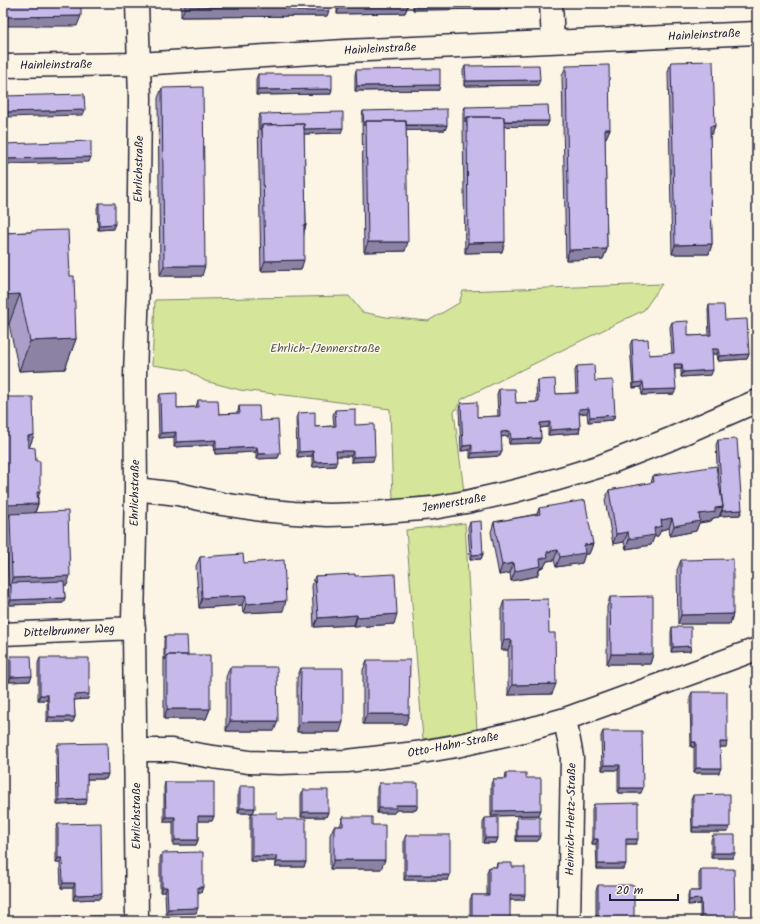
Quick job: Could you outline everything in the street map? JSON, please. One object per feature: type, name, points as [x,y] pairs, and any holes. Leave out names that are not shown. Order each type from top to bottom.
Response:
[{"type":"street","name":"Ehrlichstraße","points":[[137,3],[140,98],[138,286],[135,376],[136,489],[133,621],[136,750],[137,921]]},
{"type":"street","points":[[551,3],[553,41]]},
{"type":"street","name":"Hainleinstraße","points":[[3,66],[139,64],[345,51],[757,33]]},
{"type":"street","name":"Jennerstraße","points":[[136,489],[178,494],[222,504],[261,510],[294,513],[328,515],[361,514],[432,508],[515,491],[601,466],[668,440],[757,401]]},
{"type":"street","name":"Dittelbrunner Weg","points":[[3,634],[134,628]]},
{"type":"street","name":"Otto-Hahn-Straße","points":[[136,750],[172,750],[213,758],[271,763],[347,761],[416,753],[523,731],[623,698],[757,649]]},
{"type":"street","name":"Heinrich-Hertz-Straße","points":[[565,718],[572,758],[569,921]]},
{"type":"green space","name":"Ehrlich-/Jennerstraße","points":[[662,284],[644,310],[462,399],[454,412],[464,492],[393,500],[390,409],[240,390],[205,381],[187,370],[152,365],[155,300],[349,296],[362,312],[386,317],[428,321],[459,303],[463,291]]},
{"type":"green space","points":[[465,523],[477,730],[423,739],[406,530]]},
{"type":"building","points":[[3,3],[81,3],[81,16],[3,17]]},
{"type":"building","points":[[185,3],[299,3],[299,6],[185,7]]},
{"type":"building","points":[[299,3],[329,3],[329,11],[297,11]]},
{"type":"building","points":[[340,3],[409,3],[340,4]]},
{"type":"building","points":[[414,3],[441,3],[441,5],[414,5]]},
{"type":"building","points":[[713,61],[715,126],[710,126],[712,244],[675,245],[671,62]]},
{"type":"building","points":[[539,65],[540,80],[466,81],[465,66]]},
{"type":"building","points":[[609,65],[610,129],[605,129],[607,249],[569,250],[566,66]]},
{"type":"building","points":[[440,69],[440,85],[357,86],[356,70]]},
{"type":"building","points":[[258,74],[332,74],[332,89],[258,90]]},
{"type":"building","points":[[203,87],[205,266],[164,266],[162,88]]},
{"type":"building","points":[[84,94],[85,110],[3,112],[3,96]]},
{"type":"building","points":[[548,105],[549,121],[504,121],[504,117],[467,117],[465,122],[465,107]]},
{"type":"building","points":[[447,109],[447,125],[406,125],[406,121],[366,121],[364,126],[363,111]]},
{"type":"building","points":[[343,112],[343,128],[304,129],[304,124],[262,125],[260,130],[260,114]]},
{"type":"building","points":[[467,117],[504,117],[505,242],[468,243]]},
{"type":"building","points":[[366,121],[406,121],[408,242],[368,242]]},
{"type":"building","points":[[304,124],[306,225],[304,225],[304,260],[265,261],[262,125]]},
{"type":"building","points":[[91,141],[91,157],[3,159],[3,144]]},
{"type":"building","points":[[99,203],[115,203],[115,224],[99,225]]},
{"type":"building","points":[[68,230],[70,276],[74,276],[76,339],[30,341],[20,294],[3,295],[3,233]]},
{"type":"building","points":[[709,305],[724,305],[725,320],[747,319],[749,354],[719,356],[719,349],[712,349],[713,370],[683,372],[682,364],[674,364],[676,389],[644,390],[643,382],[634,383],[632,340],[648,339],[649,355],[674,353],[672,322],[688,321],[688,336],[711,335]]},
{"type":"building","points":[[594,365],[595,381],[613,380],[615,415],[590,417],[589,408],[579,409],[580,428],[550,430],[550,422],[540,423],[541,438],[511,439],[510,431],[501,432],[502,451],[472,453],[472,445],[463,446],[461,403],[477,402],[477,417],[500,416],[499,389],[515,389],[516,403],[539,402],[538,380],[555,379],[556,394],[578,393],[577,366]]},
{"type":"building","points":[[177,393],[177,408],[198,407],[198,400],[218,400],[219,414],[240,413],[239,406],[259,406],[260,421],[278,420],[280,453],[258,454],[257,447],[216,449],[216,440],[176,442],[176,432],[161,433],[160,394]]},
{"type":"building","points":[[3,397],[33,397],[34,435],[28,436],[28,447],[35,448],[36,461],[40,461],[40,492],[37,492],[38,504],[3,505]]},
{"type":"building","points":[[355,409],[355,425],[374,424],[375,456],[353,457],[353,451],[336,451],[337,461],[314,462],[313,451],[299,452],[298,413],[315,412],[315,427],[336,426],[335,410]]},
{"type":"building","points":[[737,439],[742,510],[722,511],[723,507],[718,440]]},
{"type":"building","points":[[716,466],[723,507],[715,508],[715,512],[699,514],[700,521],[674,526],[672,518],[661,520],[662,526],[654,528],[655,535],[629,539],[628,532],[616,534],[609,490],[654,482],[653,476]]},
{"type":"building","points":[[585,500],[593,544],[584,545],[585,553],[560,557],[558,550],[547,552],[548,557],[540,559],[541,566],[515,571],[514,563],[502,565],[494,522],[540,514],[539,508]]},
{"type":"building","points":[[68,511],[70,576],[12,578],[10,514]]},
{"type":"building","points":[[481,521],[483,554],[472,555],[470,522]]},
{"type":"building","points":[[243,554],[244,563],[284,560],[286,601],[246,604],[246,596],[202,598],[200,557]]},
{"type":"building","points":[[733,559],[733,614],[681,615],[681,560]]},
{"type":"building","points":[[355,574],[355,576],[395,574],[397,614],[318,618],[315,576]]},
{"type":"building","points":[[64,581],[65,598],[11,600],[11,583]]},
{"type":"building","points":[[653,596],[653,654],[611,654],[610,597]]},
{"type":"building","points":[[548,599],[549,633],[555,633],[556,684],[512,685],[512,640],[504,640],[504,600]]},
{"type":"building","points":[[672,627],[691,627],[691,646],[673,647]]},
{"type":"building","points":[[165,636],[187,636],[188,655],[167,655],[165,660]]},
{"type":"building","points":[[167,655],[210,655],[210,709],[167,709]]},
{"type":"building","points":[[11,656],[31,656],[32,676],[11,677]]},
{"type":"building","points":[[40,658],[89,658],[89,694],[74,695],[75,717],[49,717],[48,695],[40,695]]},
{"type":"building","points":[[367,660],[410,660],[409,714],[367,714]]},
{"type":"building","points":[[230,667],[277,667],[278,721],[230,721]]},
{"type":"building","points":[[301,668],[343,668],[343,722],[300,722]]},
{"type":"building","points":[[3,683],[4,706],[3,706]]},
{"type":"building","points":[[692,692],[727,692],[727,742],[720,742],[721,768],[696,768],[696,742],[692,742]]},
{"type":"building","points":[[603,731],[642,731],[643,788],[620,788],[620,765],[604,765]]},
{"type":"building","points":[[107,743],[108,774],[87,774],[87,799],[59,800],[58,744]]},
{"type":"building","points":[[506,773],[526,773],[526,778],[541,778],[541,810],[493,811],[493,779],[506,779]]},
{"type":"building","points":[[165,782],[214,782],[214,816],[198,816],[198,840],[175,840],[175,817],[166,817]]},
{"type":"building","points":[[379,783],[418,783],[418,805],[396,805],[396,808],[379,808]]},
{"type":"building","points":[[240,786],[255,786],[255,808],[240,808]]},
{"type":"building","points":[[303,790],[328,790],[328,812],[303,812]]},
{"type":"building","points":[[730,794],[730,827],[693,827],[693,795]]},
{"type":"building","points":[[638,803],[638,839],[626,839],[626,864],[598,864],[598,839],[594,839],[594,804]]},
{"type":"building","points":[[252,813],[277,813],[277,819],[306,819],[306,862],[277,862],[277,856],[252,856]]},
{"type":"building","points":[[343,817],[372,817],[372,825],[385,825],[385,860],[334,860],[334,826],[343,826]]},
{"type":"building","points":[[498,817],[498,838],[485,838],[485,818]]},
{"type":"building","points":[[517,817],[540,817],[540,836],[517,836]]},
{"type":"building","points":[[101,823],[102,894],[75,895],[75,883],[63,883],[62,858],[58,858],[58,824]]},
{"type":"building","points":[[406,835],[450,835],[450,875],[406,875]]},
{"type":"building","points":[[713,835],[735,835],[735,853],[713,853]]},
{"type":"building","points":[[203,852],[203,887],[198,887],[198,908],[168,909],[167,887],[162,887],[162,853]]},
{"type":"building","points":[[497,863],[512,863],[512,867],[525,867],[525,895],[510,895],[510,918],[472,918],[472,895],[489,895],[489,867],[497,867]]},
{"type":"building","points":[[701,869],[734,869],[735,919],[702,920],[701,899],[689,900],[689,891],[701,891]]},
{"type":"building","points":[[598,885],[634,885],[634,921],[598,921]]},
{"type":"building","points":[[3,911],[5,911],[5,921],[3,921]]},
{"type":"building","points":[[102,916],[102,921],[53,921],[53,917]]}]
